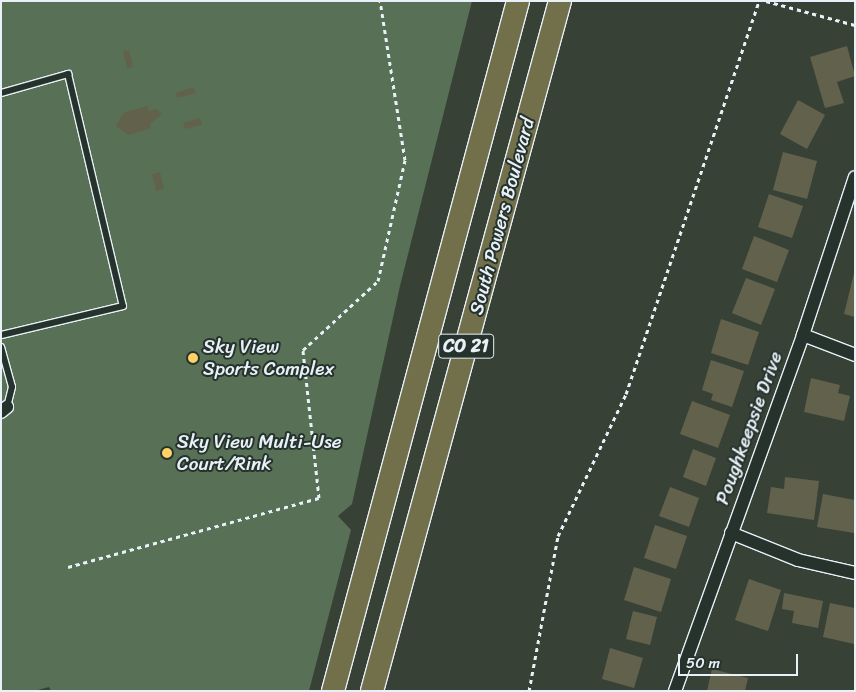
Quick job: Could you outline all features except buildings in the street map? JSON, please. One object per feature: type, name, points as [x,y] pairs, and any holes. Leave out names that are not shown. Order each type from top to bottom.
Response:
[{"type":"highway","name":"CO 21","points":[[333,691],[518,1]]},
{"type":"highway","name":"South Powers Boulevard","points":[[372,691],[560,1]]},
{"type":"street","name":"Poughkeepsie Drive","points":[[675,691],[803,335],[855,178]]},
{"type":"street","points":[[803,335],[855,355]]},
{"type":"street","points":[[731,533],[798,560],[855,573]]},
{"type":"lane","points":[[1,93],[68,74],[123,306],[1,335]]},
{"type":"lane","points":[[1,347],[12,388],[4,410]]},
{"type":"path","points":[[68,567],[319,498],[303,350],[378,281],[405,160],[380,1]]},
{"type":"path","points":[[529,691],[558,536],[626,394],[759,1]]},
{"type":"path","points":[[766,1],[855,25]]},
{"type":"green space","name":"Sky View Sports Complex","points":[[1,1],[472,1],[400,286],[352,504],[338,516],[351,530],[309,691],[51,691],[49,687],[34,691],[1,691]]},
{"type":"place","name":"Sky View Sports Complex","points":[[193,358]]},
{"type":"place","name":"Sky View Multi-Use Court/Rink","points":[[167,453]]}]
